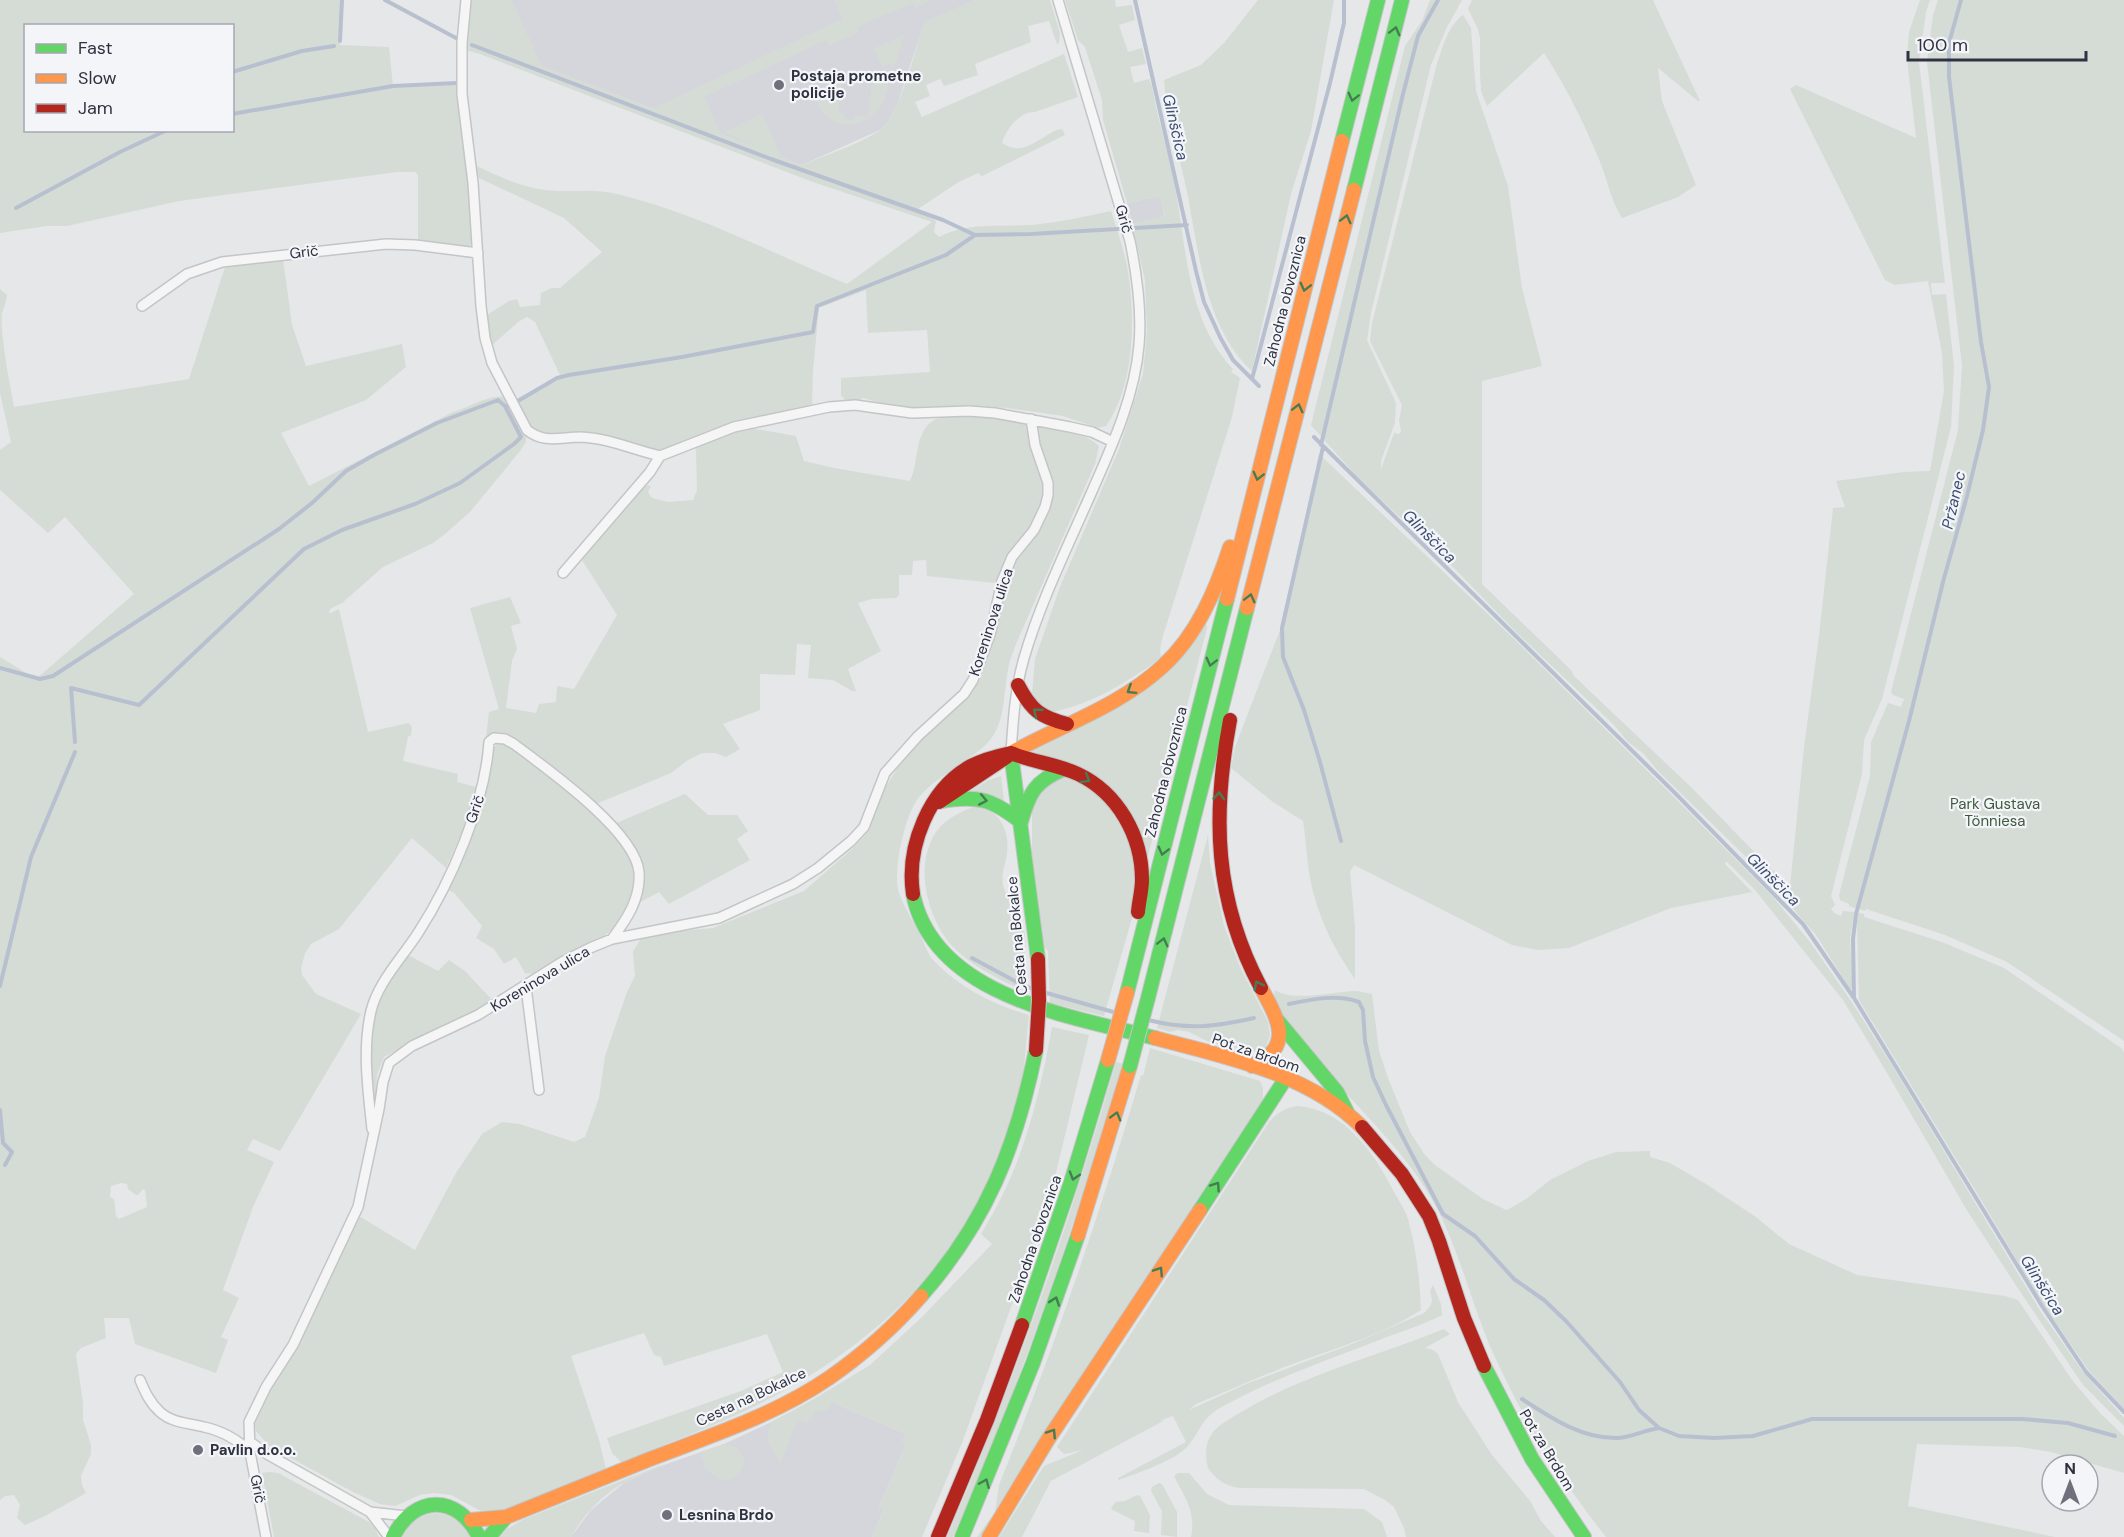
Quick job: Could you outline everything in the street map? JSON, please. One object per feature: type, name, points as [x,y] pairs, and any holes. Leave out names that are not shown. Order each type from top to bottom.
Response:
[{"type":"main road","name":"Zahodna obvoznica","points":[[938,1537],[983,1429],[1034,1295],[1065,1203],[1108,1060],[1127,993],[1378,0]]},
{"type":"main road","points":[[963,1537],[1041,1341],[1084,1217],[1130,1066],[1402,0]]},
{"type":"main road","points":[[936,804],[1011,753],[1132,690],[1150,678],[1173,657],[1214,591],[1233,533],[1251,504]]},
{"type":"main road","points":[[1236,654],[1238,687],[1223,759],[1218,801],[1221,864],[1226,899],[1250,969],[1278,1021],[1337,1092],[1348,1113]]},
{"type":"main road","points":[[1018,685],[1034,712],[1048,720],[1067,724]]},
{"type":"main road","points":[[1011,753],[1032,762],[1064,769],[1084,777],[1106,792],[1119,807],[1131,829],[1141,860],[1142,886],[1138,911],[1142,934]]},
{"type":"main road","name":"Cesta na Bokalce","points":[[471,1520],[506,1517],[742,1422],[828,1379],[895,1324],[951,1261],[987,1205],[1004,1170],[1027,1098],[1036,1050],[1039,1000],[1038,959],[1011,753]]},
{"type":"main road","points":[[936,804],[961,798],[988,799],[1021,822],[1029,793],[1035,785],[1048,775],[1064,769]]},
{"type":"main road","name":"Pot za Brdom","points":[[936,804],[923,823],[916,842],[913,856],[912,890],[919,915],[928,932],[940,949],[956,965],[992,989],[1029,1004],[1252,1066],[1286,1078],[1311,1090],[1348,1113],[1378,1144],[1419,1199],[1430,1218],[1463,1316],[1498,1398],[1537,1468],[1584,1537]]},
{"type":"main road","points":[[1252,1066],[1266,1060],[1276,1049],[1281,1033],[1278,1021]]},
{"type":"main road","points":[[988,1537],[1054,1431],[1286,1078]]},
{"type":"main road","points":[[393,1537],[399,1523],[406,1516],[422,1506],[439,1504],[457,1509],[471,1520],[479,1537]]},
{"type":"main road","name":"Cesta na Bokalce","points":[[489,1537],[506,1517]]},
{"type":"street","points":[[466,0],[462,44],[462,94],[473,183],[480,306],[484,338],[492,363],[527,430],[536,437],[544,440],[598,438],[660,456]]},
{"type":"street","name":"Grič","points":[[1011,753],[1018,685],[1024,658],[1044,603],[1113,442],[1134,377],[1139,345],[1137,274],[1128,235],[1058,0]]},
{"type":"street","name":"Grič","points":[[142,306],[187,274],[222,262],[386,244],[415,245],[478,253]]},
{"type":"street","points":[[563,573],[650,472],[660,456],[734,427],[829,407],[869,406],[912,413],[969,411],[995,413],[1092,432],[1113,442]]},
{"type":"street","name":"Koreninova ulica","points":[[249,1441],[249,1422],[256,1405],[293,1345],[358,1207],[383,1082],[387,1068],[393,1060],[412,1046],[478,1016],[562,962],[612,939],[719,918],[793,884],[818,868],[851,841],[864,826],[885,773],[918,736],[964,694],[974,680],[990,635],[1002,581],[1012,557],[1034,530],[1045,507],[1048,483],[1035,445],[1031,419]]},
{"type":"street","name":"Grič","points":[[373,1134],[366,1075],[371,1012],[376,994],[419,932],[442,892],[480,799],[489,742],[494,738],[506,739],[514,744],[562,781],[601,815],[622,838],[634,857],[639,870],[634,905],[612,939]]},
{"type":"street","points":[[525,987],[539,1090]]},
{"type":"street","points":[[140,1380],[148,1399],[158,1411],[168,1418],[223,1433],[241,1442],[250,1452]]},
{"type":"street","points":[[249,1441],[267,1454],[370,1512],[406,1516]]},
{"type":"street","name":"Grič","points":[[249,1441],[266,1537]]},
{"type":"street","points":[[370,1512],[389,1537]]},
{"type":"shaded area","points":[[511,0],[975,0],[924,24],[897,105],[887,123],[880,130],[802,165],[541,66]]},
{"type":"shaded area","points":[[1160,196],[1165,217],[1132,224],[1127,203]]},
{"type":"shaded area","points":[[827,1392],[832,1402],[906,1434],[906,1444],[879,1507],[884,1509],[872,1537],[571,1537],[591,1510],[625,1482],[664,1465],[724,1444],[778,1419]]},
{"type":"green space","points":[[0,0],[343,0],[340,45],[389,47],[393,86],[459,85],[475,241],[467,248],[418,242],[418,175],[415,172],[397,172],[179,201],[67,226],[47,226],[0,233]]},
{"type":"green space","points":[[470,0],[511,0],[542,66],[686,121],[654,108],[842,19],[835,0],[930,0],[916,8],[913,3],[857,27],[859,32],[829,46],[826,40],[704,97],[721,134],[763,150],[724,132],[762,114],[781,156],[802,165],[862,140],[879,131],[887,123],[900,97],[926,21],[975,0],[1050,0],[1060,33],[1059,43],[1057,44],[1049,21],[1028,26],[1031,42],[975,64],[978,75],[944,86],[940,79],[926,85],[930,96],[915,102],[922,117],[1064,54],[1078,97],[1024,114],[1010,127],[1002,143],[1016,148],[1030,145],[1056,130],[1062,129],[1065,135],[982,176],[978,173],[957,183],[918,209],[936,221],[934,232],[939,237],[973,227],[1032,225],[1111,211],[1128,269],[1132,335],[1127,374],[1122,392],[1106,426],[1098,428],[1063,416],[1007,408],[891,406],[863,398],[856,402],[846,401],[841,395],[841,378],[930,372],[927,330],[868,333],[866,290],[819,308],[812,406],[725,427],[670,449],[656,450],[546,436],[534,429],[521,412],[516,399],[560,375],[535,322],[527,317],[518,322],[490,347],[485,322],[487,315],[509,301],[517,299],[520,307],[540,305],[541,293],[552,288],[560,288],[602,252],[564,218],[477,177],[475,165],[531,187],[558,191],[607,192],[647,202],[733,234],[847,284],[932,222],[813,182],[466,50]]},
{"type":"green space","points":[[1065,0],[1115,0],[1116,7],[1132,5],[1135,20],[1119,25],[1128,52],[1142,48],[1146,64],[1130,67],[1134,83],[1149,79],[1152,86],[1173,175],[1196,303],[1217,349],[1233,369],[1231,372],[1240,378],[1232,417],[1162,639],[1161,658],[1110,691],[1053,712],[1038,705],[1032,693],[1035,659],[1060,587],[1119,449],[1143,374],[1147,331],[1145,280],[1132,224],[1165,216],[1160,196],[1127,203],[1103,120],[1102,100],[1085,47],[1078,40]]},
{"type":"green space","points":[[1258,0],[1334,0],[1311,131],[1291,194],[1252,371],[1236,354],[1224,334],[1207,290],[1168,110],[1164,80],[1201,65],[1224,43]]},
{"type":"green space","points":[[1430,0],[1462,0],[1447,27],[1431,65],[1371,313],[1367,340],[1396,403],[1395,423],[1381,461],[1381,469],[1394,433],[1401,432],[1399,420],[1402,405],[1370,341],[1372,323],[1436,67],[1449,32],[1463,15],[1471,28],[1476,91],[1508,186],[1522,288],[1542,366],[1482,381],[1482,584],[1790,886],[1804,747],[1833,508],[1845,507],[1836,481],[1930,471],[1944,391],[1942,353],[1928,281],[1895,285],[1885,280],[1790,89],[1796,85],[1916,138],[1907,59],[1909,32],[1920,0],[1930,0],[1926,12],[1919,62],[1945,283],[1931,283],[1932,295],[1946,294],[1954,366],[1951,427],[1882,699],[1864,740],[1862,774],[1831,896],[1835,905],[1831,909],[1834,913],[1841,916],[1843,911],[1854,912],[1850,939],[1853,988],[1850,989],[1816,935],[1744,855],[1657,770],[1644,754],[1628,742],[1614,725],[1516,632],[1453,567],[1359,479],[1311,425],[1405,46],[1422,21]]},
{"type":"green space","points":[[1472,0],[1653,0],[1700,101],[1658,68],[1662,101],[1696,185],[1678,197],[1622,218],[1586,130],[1544,53],[1487,106],[1481,91],[1480,38],[1468,9]]},
{"type":"green space","name":"Park Gustava Tönniesa","points":[[1938,0],[2124,0],[2124,1041],[2007,962],[1945,935],[1866,909],[1865,911],[1849,906],[1840,900],[1839,895],[1870,776],[1871,742],[1888,703],[1901,707],[1904,699],[1891,692],[1958,430],[1962,366],[1927,62],[1933,15]]},
{"type":"green space","points":[[904,35],[896,62],[891,67],[890,64],[882,66],[874,49]]},
{"type":"green space","points":[[873,73],[888,74],[890,77],[883,102],[874,114],[855,124],[841,124],[823,112],[813,92],[842,79],[838,113],[844,114],[847,120],[854,120],[856,115],[868,117]]},
{"type":"green space","points":[[283,259],[292,325],[306,366],[402,344],[406,367],[366,400],[281,433],[309,486],[453,412],[485,399],[504,397],[526,436],[526,442],[520,451],[470,512],[433,543],[383,567],[342,603],[330,609],[329,614],[339,609],[368,732],[409,723],[412,727],[411,735],[408,737],[403,761],[458,774],[457,782],[480,788],[446,868],[412,838],[339,929],[311,944],[305,953],[301,968],[302,975],[316,994],[361,1014],[280,1151],[253,1139],[247,1150],[274,1162],[253,1207],[223,1290],[239,1298],[221,1337],[228,1340],[216,1373],[135,1344],[129,1318],[104,1318],[106,1338],[81,1348],[76,1354],[83,1420],[91,1445],[91,1454],[81,1476],[86,1493],[25,1525],[17,1518],[20,1505],[14,1495],[5,1496],[0,1500],[0,657],[36,679],[134,594],[65,517],[48,533],[0,490],[0,450],[11,442],[0,393],[0,289],[7,295],[2,313],[2,334],[14,407],[189,379],[225,267]],"holes":[[[127,1184],[128,1189],[136,1195],[143,1189],[145,1190],[147,1207],[119,1219],[116,1216],[114,1199],[110,1197],[111,1186]]]},
{"type":"green space","points":[[962,414],[987,414],[1026,424],[1045,486],[1041,508],[1026,536],[1007,556],[995,583],[927,576],[926,560],[913,561],[912,575],[899,575],[899,595],[896,598],[872,599],[858,603],[881,651],[848,669],[856,691],[833,680],[808,678],[811,645],[797,644],[795,675],[760,674],[760,710],[723,724],[740,749],[726,757],[715,753],[702,753],[671,773],[596,804],[514,741],[497,734],[486,737],[489,712],[499,709],[470,608],[510,597],[521,623],[511,626],[517,649],[512,661],[506,708],[536,713],[539,704],[556,702],[557,686],[574,689],[617,615],[582,560],[643,485],[651,486],[648,492],[652,498],[668,502],[693,500],[697,490],[696,448],[725,433],[750,428],[796,436],[804,461],[910,481],[920,439],[928,425],[937,419]]},
{"type":"green space","points":[[1041,424],[1072,431],[1093,441],[1099,446],[1095,464],[1016,644],[1009,667],[1002,713],[997,729],[978,752],[936,781],[919,797],[905,829],[897,872],[899,893],[933,959],[956,980],[978,995],[1029,1015],[1023,1077],[1015,1114],[997,1165],[974,1211],[946,1253],[914,1291],[878,1326],[838,1357],[794,1385],[747,1410],[621,1462],[612,1453],[607,1438],[741,1391],[783,1372],[767,1334],[664,1366],[661,1357],[654,1355],[644,1333],[571,1356],[599,1440],[606,1469],[494,1515],[451,1495],[434,1493],[420,1495],[395,1506],[380,1504],[353,1492],[269,1446],[256,1431],[254,1422],[301,1339],[321,1292],[359,1216],[415,1250],[456,1173],[482,1134],[502,1122],[520,1124],[574,1142],[585,1137],[599,1098],[605,1056],[627,992],[635,976],[633,952],[640,940],[657,933],[713,928],[804,891],[866,834],[885,788],[900,764],[922,737],[956,708],[977,683],[999,602],[1016,559],[1040,530],[1049,509],[1051,481],[1037,440],[1036,430]]},
{"type":"green space","points":[[1319,454],[1511,636],[1773,897],[1810,942],[1851,1001],[2041,1312],[2083,1372],[2124,1418],[2124,1426],[2083,1385],[2019,1290],[1968,1212],[1843,1000],[1755,890],[1726,861],[1725,864],[1752,892],[1671,908],[1569,948],[1538,950],[1512,945],[1354,865],[1350,872],[1355,927],[1355,979],[1331,939],[1317,906],[1310,877],[1303,821],[1273,802],[1231,768],[1235,747],[1280,630]]},
{"type":"green space","points":[[1206,623],[1207,628],[1148,856],[1119,798],[1032,756],[1029,750],[1112,711]]},
{"type":"green space","points":[[504,742],[557,780],[596,813],[624,847],[634,874],[631,899],[618,924],[601,938],[536,974],[525,973],[516,957],[504,964],[494,949],[476,938],[482,926],[454,893],[447,889],[483,803],[494,747]]},
{"type":"green space","points":[[1001,776],[1003,801],[971,791],[989,780]]},
{"type":"green space","points":[[1059,777],[1076,779],[1110,805],[1135,855],[1134,911],[1104,1016],[1050,1003],[1048,951],[1044,947],[1032,854],[1032,803],[1033,798]]},
{"type":"green space","points":[[685,794],[708,815],[737,815],[748,831],[737,839],[750,860],[669,904],[659,892],[637,904],[642,877],[614,824]]},
{"type":"green space","points":[[975,806],[991,811],[1001,822],[1007,836],[1003,884],[1019,913],[1024,931],[1025,951],[1021,990],[985,971],[959,953],[943,934],[929,904],[925,871],[926,855],[931,840],[948,820]]},
{"type":"green space","points":[[1208,835],[1210,863],[1224,925],[1239,965],[1268,1022],[1270,1035],[1265,1049],[1259,1052],[1237,1051],[1189,1032],[1178,1030],[1170,1032],[1157,1028]]},
{"type":"green space","points":[[1858,913],[1864,914],[1864,917],[1942,942],[2004,968],[2124,1052],[2124,1409],[2089,1371],[2044,1306],[1859,1000]]},
{"type":"green space","points":[[408,955],[438,971],[449,960],[465,971],[494,1002],[384,1057],[377,1075],[375,1113],[369,1070],[372,1026],[382,992]]},
{"type":"green space","points":[[1275,990],[1282,994],[1302,996],[1354,991],[1372,994],[1379,1051],[1410,1132],[1425,1155],[1435,1165],[1483,1199],[1504,1209],[1507,1210],[1526,1199],[1550,1180],[1588,1161],[1616,1152],[1650,1151],[1650,1157],[1670,1163],[1706,1184],[1756,1217],[1789,1244],[1857,1275],[2005,1296],[2018,1300],[2072,1380],[2101,1414],[2124,1436],[2124,1473],[2100,1466],[2100,1453],[2054,1453],[2020,1447],[1917,1444],[1908,1506],[2055,1537],[1606,1537],[1559,1472],[1505,1379],[1486,1337],[1445,1225],[1427,1191],[1394,1146],[1324,1069],[1273,1001]]},
{"type":"green space","points":[[1052,1027],[1089,1035],[1049,1202],[962,1443],[922,1537],[872,1537],[884,1509],[879,1507],[906,1444],[902,1442],[906,1434],[832,1402],[828,1410],[816,1412],[807,1423],[798,1420],[780,1463],[768,1441],[768,1431],[773,1421],[870,1365],[922,1317],[992,1244],[981,1234],[1014,1171],[1028,1131]]},
{"type":"green space","points":[[1150,1048],[1260,1081],[1263,1088],[1263,1099],[1009,1489],[981,1537],[977,1537],[995,1512],[999,1485],[1075,1282],[1141,1075],[1143,1076]]},
{"type":"green space","points":[[1116,1062],[1123,1064],[1066,1244],[1002,1421],[953,1537],[947,1537],[1018,1361],[1060,1243]]},
{"type":"green space","points":[[1298,1106],[1315,1109],[1344,1125],[1367,1148],[1377,1162],[1408,1219],[1417,1264],[1421,1310],[1377,1333],[1259,1377],[1196,1404],[1189,1410],[1246,1384],[1352,1344],[1424,1313],[1432,1303],[1430,1291],[1433,1285],[1441,1304],[1442,1315],[1299,1371],[1245,1395],[1212,1413],[1188,1446],[1175,1456],[1118,1480],[1186,1442],[1173,1416],[1159,1421],[1165,1420],[1051,1481],[1022,1537],[999,1537],[1044,1466],[1083,1450],[1064,1454],[1057,1447],[1269,1122],[1282,1111]]},
{"type":"green space","points":[[1444,1329],[1450,1334],[1425,1348],[1438,1354],[1458,1402],[1492,1455],[1530,1501],[1541,1521],[1555,1537],[1406,1537],[1394,1507],[1364,1489],[1239,1488],[1221,1481],[1208,1468],[1206,1449],[1210,1436],[1235,1416],[1291,1386]]},
{"type":"green space","points":[[724,1444],[736,1447],[744,1459],[740,1473],[730,1480],[719,1479],[708,1469],[706,1470],[700,1452]]},
{"type":"green space","points":[[664,1464],[627,1481],[610,1492],[588,1512],[571,1537],[499,1537],[522,1520]]},
{"type":"green space","points":[[262,1473],[278,1473],[369,1522],[379,1537],[274,1537]]},
{"type":"green space","points":[[1178,1473],[1189,1473],[1207,1494],[1229,1505],[1364,1509],[1382,1522],[1387,1537],[1191,1537],[1191,1512],[1174,1476]]},
{"type":"green space","points":[[1159,1483],[1162,1484],[1177,1512],[1177,1537],[1161,1535],[1162,1511],[1151,1491],[1152,1487]]},
{"type":"green space","points":[[1137,1495],[1140,1496],[1150,1515],[1149,1533],[1134,1531],[1135,1521],[1111,1509],[1115,1502],[1125,1501]]},
{"type":"green space","points":[[436,1513],[456,1520],[470,1537],[402,1537],[416,1520]]},
{"type":"waterway","points":[[340,41],[342,0]]},
{"type":"waterway","points":[[385,0],[456,38]]},
{"type":"waterway","name":"Glinščica","points":[[1135,0],[1204,302],[1233,360],[1259,386]]},
{"type":"waterway","points":[[1252,379],[1330,83],[1344,23],[1344,0]]},
{"type":"waterway","points":[[1321,445],[1418,36],[1438,0]]},
{"type":"waterway","name":"Pržanec","points":[[1854,998],[1853,939],[1856,914],[1967,496],[1983,430],[1989,387],[1981,342],[1949,77],[1949,43],[1961,0]]},
{"type":"waterway","points":[[472,45],[771,159],[943,220],[975,235]]},
{"type":"waterway","points":[[234,71],[302,51],[334,46]]},
{"type":"waterway","points":[[234,114],[393,86],[457,83]]},
{"type":"waterway","points":[[16,208],[120,152],[163,132]]},
{"type":"waterway","points":[[518,401],[557,378],[569,375],[682,357],[813,332],[817,306],[946,255],[975,235],[1187,225]]},
{"type":"waterway","points":[[0,668],[40,679],[53,676],[279,529],[312,503],[346,471],[437,423],[498,400],[505,406]]},
{"type":"waterway","points":[[75,742],[71,688],[139,705],[304,549],[342,530],[415,504],[460,483],[514,444],[521,437],[505,406],[508,406]]},
{"type":"waterway","name":"Glinščica","points":[[1314,437],[1676,794],[1803,924],[1854,998],[2042,1306],[2086,1372],[2124,1412]]},
{"type":"waterway","points":[[1323,447],[1282,628],[1283,657],[1304,710],[1341,841]]},
{"type":"waterway","points":[[0,986],[31,857],[75,752]]},
{"type":"waterway","points":[[972,958],[1036,990]]},
{"type":"waterway","points":[[1043,992],[1117,1013]]},
{"type":"waterway","name":"Glinščica","points":[[1289,1004],[1333,998],[1359,1002],[1363,1010],[1365,1041],[1373,1077],[1443,1214],[1475,1236],[1514,1279],[1544,1300],[1566,1321],[1620,1382],[1639,1410],[1659,1428],[1679,1436],[1714,1438],[1753,1436],[1812,1419],[2022,1419],[2068,1423],[2115,1436]]},
{"type":"waterway","points":[[1148,1020],[1176,1025],[1201,1026],[1254,1018]]},
{"type":"waterway","points":[[0,1110],[3,1143],[12,1152],[5,1165]]},
{"type":"waterway","points":[[1522,1399],[1567,1426],[1592,1435],[1618,1438],[1659,1428]]},
{"type":"traffic: fast","points":[[1342,141],[1378,0]]},
{"type":"traffic: fast","points":[[1354,190],[1402,0]]},
{"type":"traffic: fast","points":[[1127,993],[1227,599]]},
{"type":"traffic: fast","points":[[1148,998],[1247,608]]},
{"type":"traffic: fast","points":[[1011,753],[1038,959]]},
{"type":"traffic: fast","points":[[1021,822],[1027,803],[1035,789],[1046,778],[1064,769]]},
{"type":"traffic: fast","points":[[941,801],[965,799],[984,801],[1001,808],[1021,822]]},
{"type":"traffic: fast","points":[[913,894],[926,929],[948,957],[977,979],[1010,996],[1047,1010],[1155,1038]]},
{"type":"traffic: fast","points":[[1130,1066],[1148,998]]},
{"type":"traffic: fast","points":[[1278,1021],[1337,1092],[1348,1114]]},
{"type":"traffic: fast","points":[[921,1296],[964,1240],[996,1181],[1019,1119],[1036,1050]]},
{"type":"traffic: fast","points":[[1022,1325],[1071,1182],[1108,1060]]},
{"type":"traffic: fast","points":[[1200,1210],[1286,1078]]},
{"type":"traffic: fast","points":[[962,1537],[1033,1363],[1078,1235]]},
{"type":"traffic: fast","points":[[1484,1366],[1532,1459],[1584,1537]]},
{"type":"traffic: fast","points":[[393,1537],[412,1513],[424,1507],[436,1505],[448,1507],[460,1513],[479,1537]]},
{"type":"traffic: fast","points":[[489,1537],[506,1517]]},
{"type":"traffic: slow","points":[[1227,599],[1342,141]]},
{"type":"traffic: slow","points":[[1247,608],[1354,190]]},
{"type":"traffic: slow","points":[[1011,753],[1109,704],[1128,693],[1163,666],[1186,640],[1204,611],[1230,547]]},
{"type":"traffic: slow","points":[[1252,1066],[1274,1050],[1278,1041],[1277,1021],[1261,988]]},
{"type":"traffic: slow","points":[[1108,1060],[1127,993]]},
{"type":"traffic: slow","points":[[1155,1038],[1237,1060],[1291,1080],[1341,1108],[1362,1127]]},
{"type":"traffic: slow","points":[[1078,1235],[1130,1066]]},
{"type":"traffic: slow","points":[[989,1537],[1047,1441],[1200,1210]]},
{"type":"traffic: slow","points":[[471,1520],[506,1517],[742,1424],[787,1403],[854,1360],[889,1330],[921,1296]]},
{"type":"traffic: jam","points":[[1018,685],[1027,701],[1037,711],[1067,724]]},
{"type":"traffic: jam","points":[[1230,720],[1221,790],[1221,857],[1234,922],[1245,955],[1261,988]]},
{"type":"traffic: jam","points":[[913,894],[913,857],[917,839],[932,804],[956,776],[971,766],[1011,753]]},
{"type":"traffic: jam","points":[[1011,753],[1078,774],[1105,792],[1116,804],[1138,848],[1142,880],[1138,912]]},
{"type":"traffic: jam","points":[[939,802],[1008,756]]},
{"type":"traffic: jam","points":[[1036,1050],[1039,1000],[1038,959]]},
{"type":"traffic: jam","points":[[1362,1127],[1402,1174],[1429,1216],[1464,1318],[1484,1366]]},
{"type":"traffic: jam","points":[[938,1537],[987,1420],[1022,1325]]},
{"type":"place","name":"Postaja prometne policije","points":[[779,85]]},
{"type":"place","name":"Pavlin d.o.o.","points":[[198,1450]]},
{"type":"place","name":"Lesnina Brdo","points":[[667,1515]]}]
